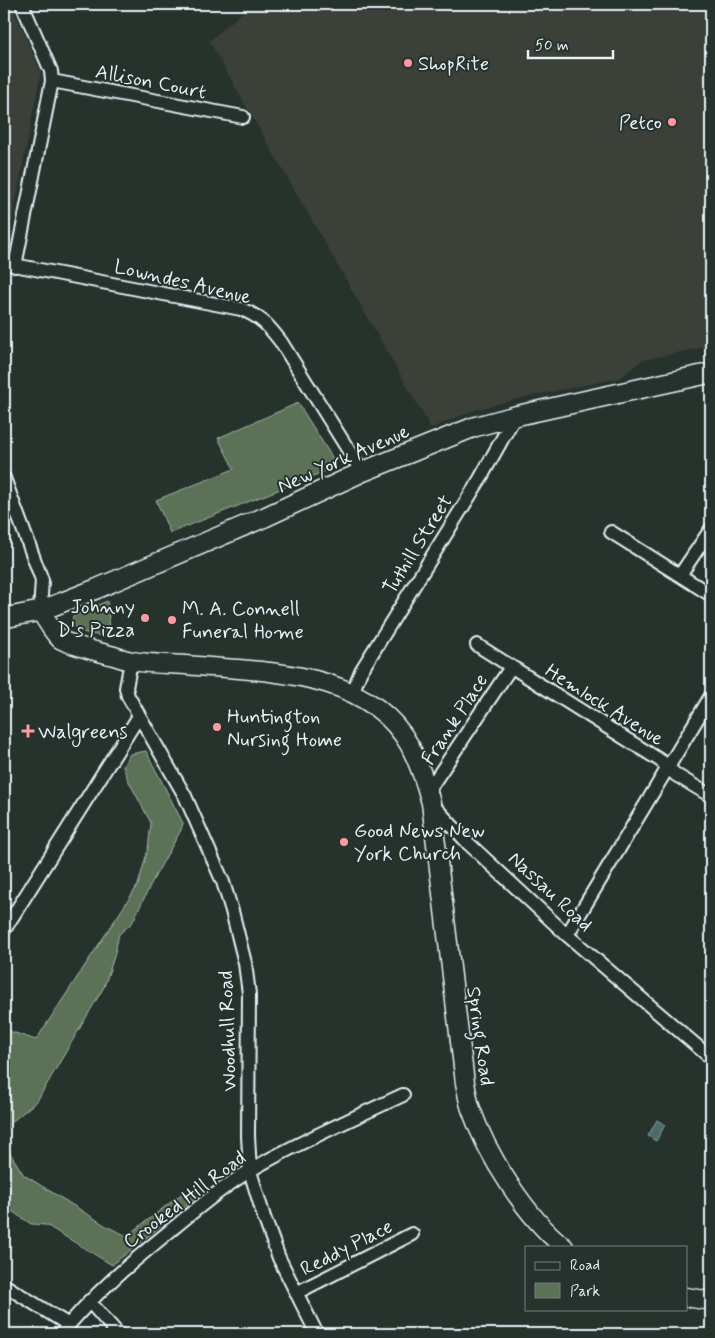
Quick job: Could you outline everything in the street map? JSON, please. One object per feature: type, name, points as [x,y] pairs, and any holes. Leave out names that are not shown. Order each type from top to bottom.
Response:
[{"type":"main road","name":"New York Avenue","points":[[4,618],[40,611],[265,517],[362,472],[474,427],[711,373]]},
{"type":"main road","name":"Nassau Road","points":[[40,611],[61,639],[132,661],[291,674],[331,684],[352,693],[377,709],[393,723],[410,745],[429,797]]},
{"type":"main road","name":"Spring Road","points":[[429,797],[464,1083],[471,1109],[482,1136],[508,1181],[533,1216],[563,1246]]},
{"type":"main road","points":[[688,1297],[711,1302]]},
{"type":"street","points":[[9,264],[52,81],[51,71],[22,4]]},
{"type":"street","name":"Allison Court","points":[[52,81],[243,117]]},
{"type":"street","name":"Lowndes Avenue","points":[[9,264],[241,309],[256,315],[270,327],[281,342],[362,472]]},
{"type":"street","name":"Tuthill Street","points":[[352,693],[361,671],[480,479],[516,416]]},
{"type":"street","points":[[4,478],[42,580],[40,611]]},
{"type":"street","points":[[680,575],[711,529]]},
{"type":"street","points":[[611,532],[711,595]]},
{"type":"street","name":"Hemlock Avenue","points":[[477,645],[661,761],[676,775],[711,796]]},
{"type":"street","name":"Woodhull Road","points":[[132,661],[126,688],[128,696],[179,783],[204,836],[223,882],[232,911],[243,955],[249,994],[248,1136],[250,1171],[276,1250],[317,1334]]},
{"type":"street","name":"Frank Place","points":[[429,797],[510,667]]},
{"type":"street","points":[[567,935],[711,696]]},
{"type":"street","points":[[4,930],[139,716]]},
{"type":"street","name":"Nassau Road","points":[[429,797],[469,844],[567,935],[711,1058]]},
{"type":"street","name":"Crooked Hill Road","points":[[65,1330],[116,1276],[217,1193],[250,1171],[326,1131],[403,1095]]},
{"type":"street","name":"Reddy Place","points":[[296,1293],[412,1234]]},
{"type":"street","points":[[4,1285],[65,1330]]},
{"type":"street","points":[[90,1302],[118,1334]]},
{"type":"shaded area","points":[[4,4],[11,4],[41,72],[7,246],[4,245]]},
{"type":"shaded area","points":[[252,4],[711,4],[711,346],[642,360],[620,378],[521,398],[475,410],[431,428],[209,41]]},
{"type":"green space","points":[[298,403],[335,462],[333,468],[170,533],[156,500],[234,469],[218,438]]},
{"type":"green space","points":[[107,601],[111,637],[84,632],[75,628],[72,624],[73,616]]},
{"type":"green space","points":[[146,751],[183,823],[181,830],[132,923],[119,934],[104,987],[37,1101],[8,1125],[6,1147],[24,1175],[108,1227],[127,1236],[184,1192],[203,1192],[112,1265],[46,1225],[31,1224],[4,1206],[4,1027],[12,1032],[36,1040],[138,885],[148,849],[151,823],[128,780],[123,766],[130,754]]},
{"type":"water","points":[[657,1120],[665,1125],[656,1141],[648,1136]]},
{"type":"place","name":"ShopRite","points":[[408,63]]},
{"type":"place","name":"Petco","points":[[672,122]]},
{"type":"place","name":"Johnny D's Pizza","points":[[145,618]]},
{"type":"place","name":"M. A. Connell Funeral Home","points":[[172,620]]},
{"type":"place","name":"Huntington Nursing Home","points":[[217,727]]},
{"type":"place","name":"Walgreens","points":[[28,731]]},
{"type":"place","name":"Good News New York Church","points":[[344,842]]}]
